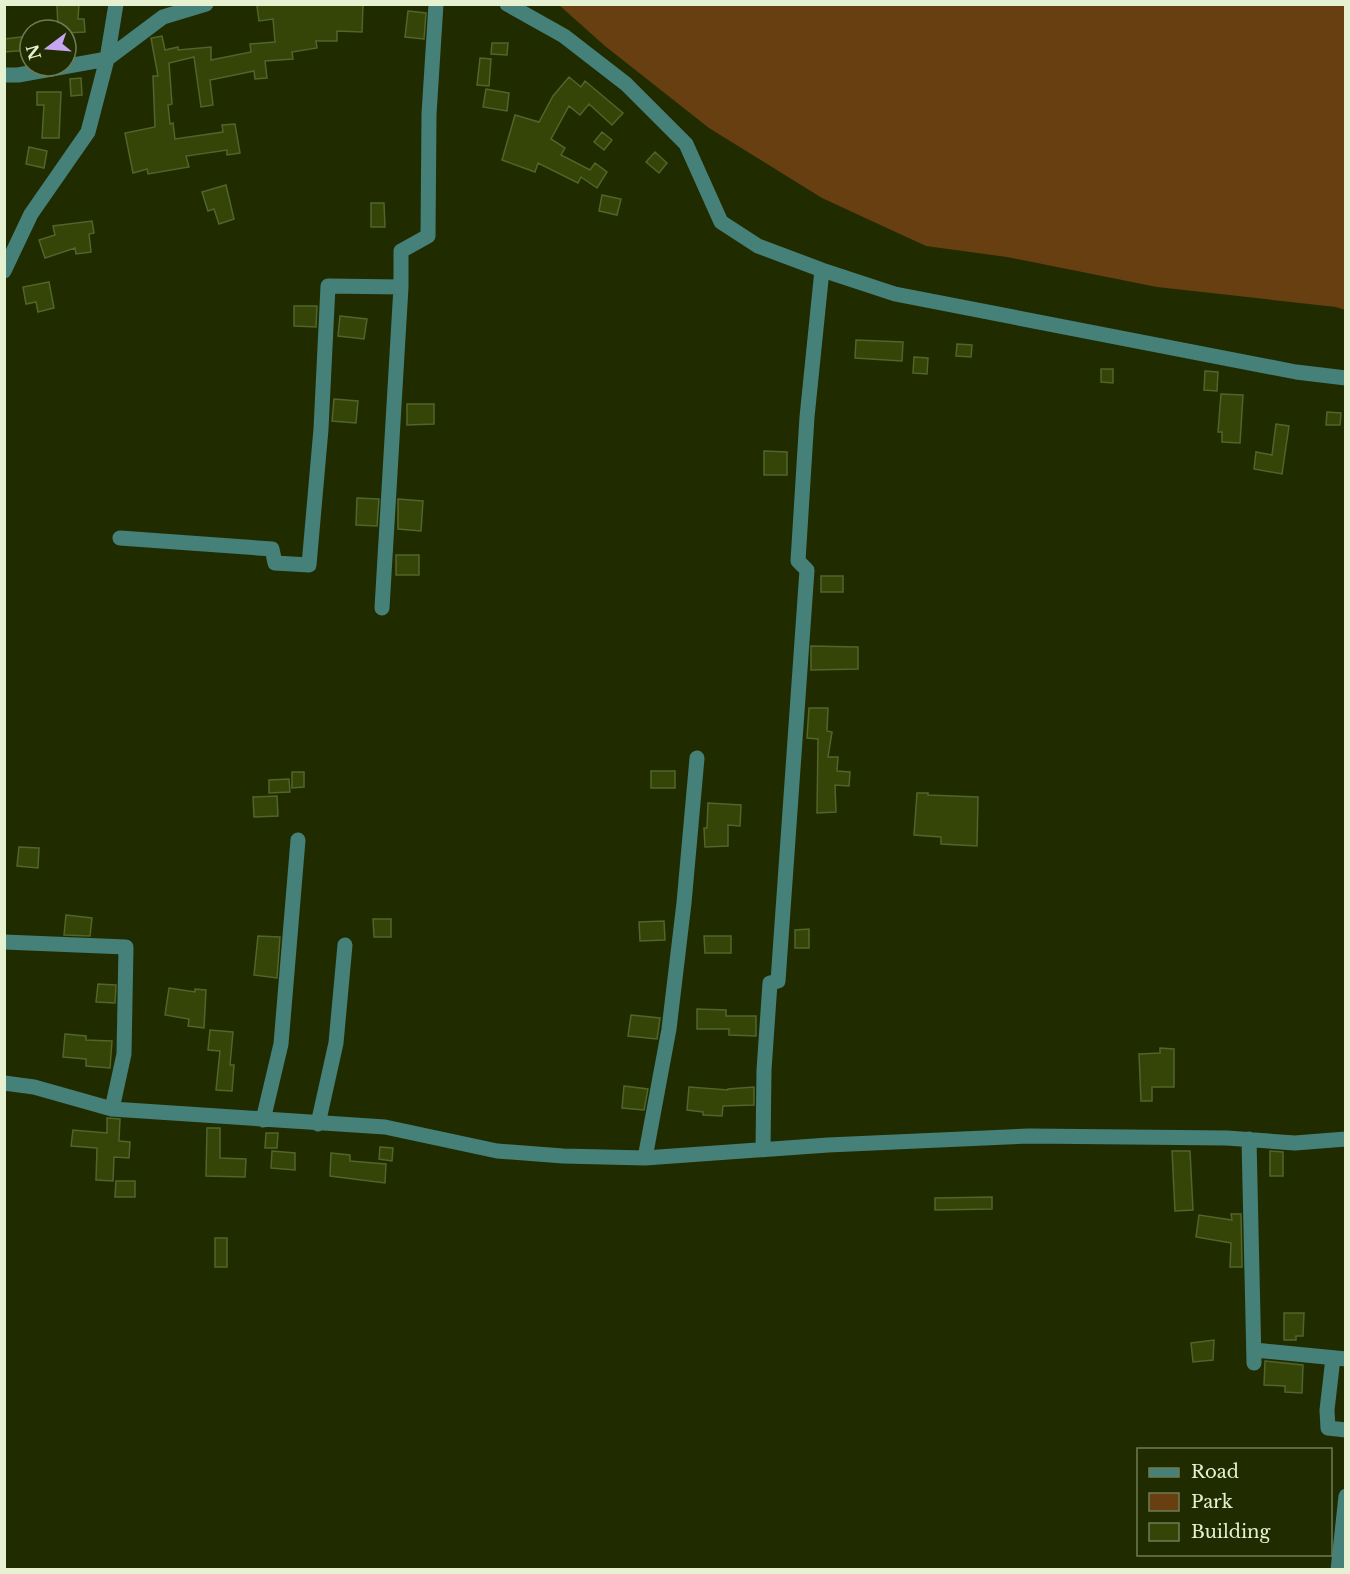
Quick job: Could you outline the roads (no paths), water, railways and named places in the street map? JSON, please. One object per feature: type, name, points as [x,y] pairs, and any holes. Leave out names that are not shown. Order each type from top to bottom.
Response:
[{"type":"street","points":[[4,271],[31,214],[88,132],[107,59],[116,4]]},
{"type":"street","points":[[4,75],[18,75],[107,59],[163,17],[206,4]]},
{"type":"street","points":[[382,608],[401,287],[400,251],[428,236],[429,114],[436,4]]},
{"type":"street","points":[[507,4],[564,36],[626,84],[686,144],[722,222],[758,246],[894,294],[1296,372],[1346,378]]},
{"type":"street","points":[[763,1150],[764,1070],[770,983],[778,981],[807,570],[798,561],[807,417],[822,270]]},
{"type":"street","points":[[120,538],[272,549],[275,563],[309,565],[321,429],[328,286],[401,287]]},
{"type":"street","points":[[645,1158],[669,1029],[684,903],[697,758]]},
{"type":"street","points":[[263,1120],[280,1044],[298,840]]},
{"type":"street","points":[[4,942],[126,947],[124,1054],[112,1109]]},
{"type":"street","points":[[318,1124],[336,1043],[345,945]]},
{"type":"street","points":[[4,1083],[34,1088],[112,1109],[385,1127],[496,1150],[563,1156],[645,1158],[1029,1136],[1249,1139],[1295,1143],[1346,1139]]},
{"type":"street","points":[[1249,1139],[1254,1357],[1339,1359],[1327,1410],[1328,1428],[1346,1430]]},
{"type":"street","points":[[1338,1569],[1346,1496]]}]
